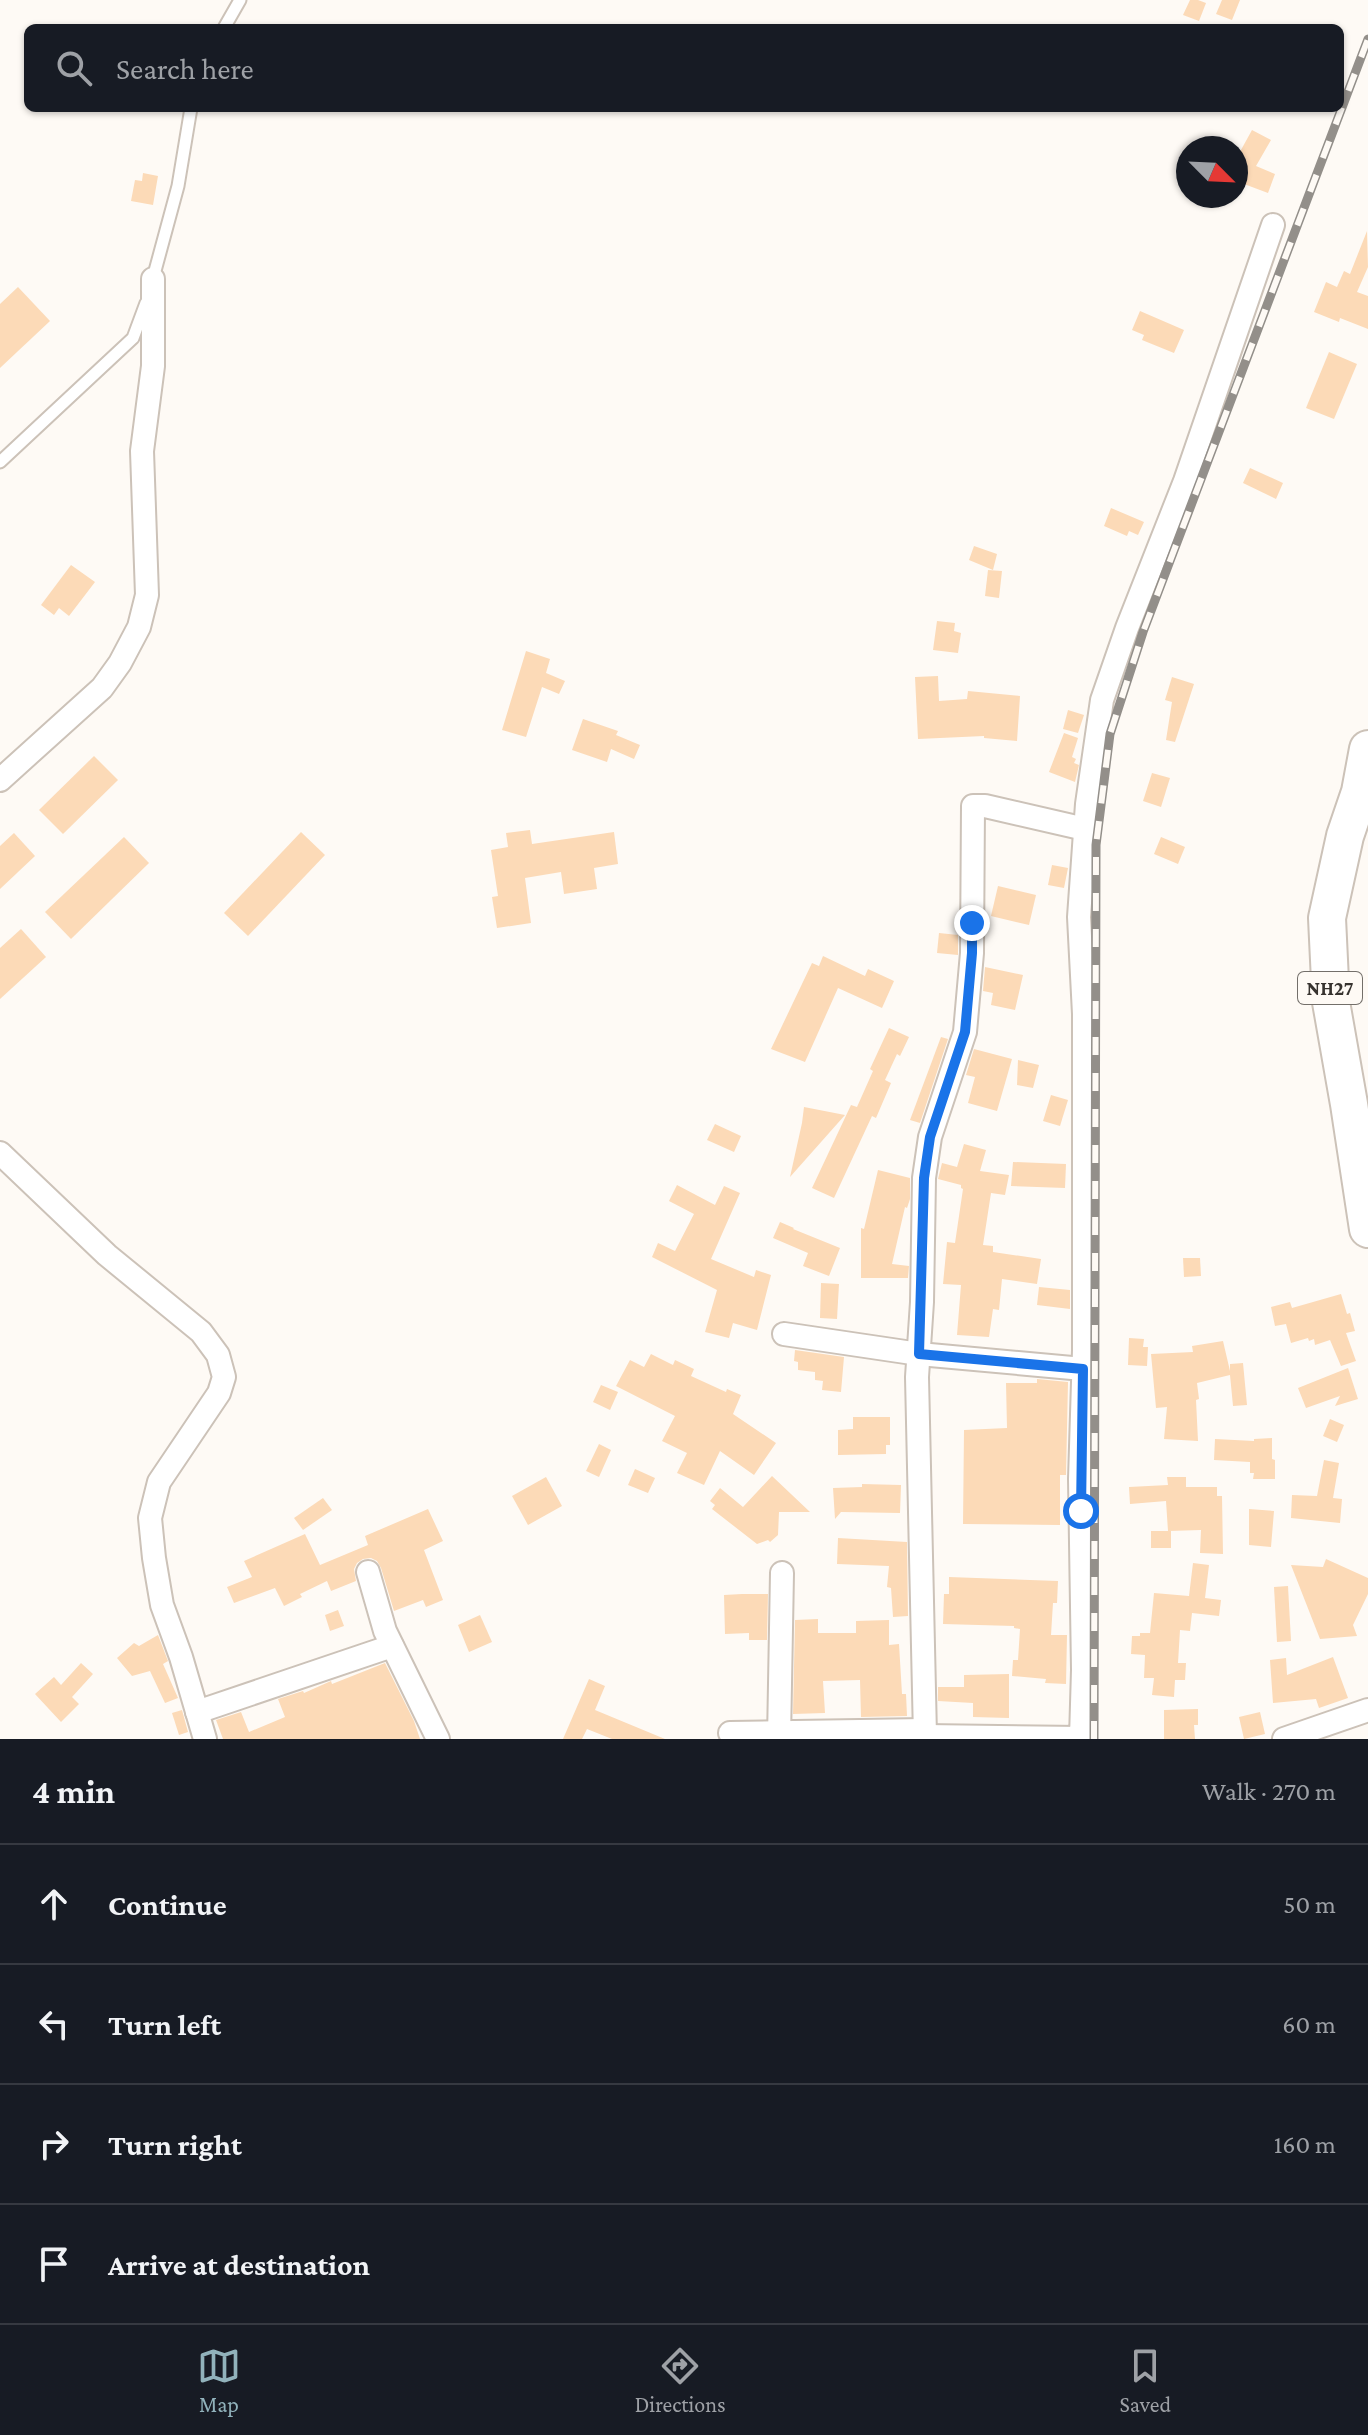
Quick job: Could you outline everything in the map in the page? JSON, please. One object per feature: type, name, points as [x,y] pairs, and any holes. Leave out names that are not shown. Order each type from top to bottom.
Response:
[{"type":"highway","name":"NH27","points":[[1368,749],[1327,918],[1331,1002],[1368,1229]]},
{"type":"street","points":[[730,1733],[1081,1738],[1084,1014],[1079,917],[1085,829],[1102,700],[1185,481],[1273,225]]},
{"type":"street","points":[[0,780],[102,688],[120,663],[139,627],[147,595],[142,451],[153,366],[153,279]]},
{"type":"street","points":[[925,1735],[917,1377],[924,1178],[930,1137],[965,1032],[972,953],[973,806],[985,806],[1085,829]]},
{"type":"street","points":[[0,1153],[107,1255],[201,1332],[218,1355],[224,1377],[219,1393],[159,1482],[150,1518],[162,1605],[205,1739]]},
{"type":"street","points":[[784,1334],[919,1354],[1083,1369]]},
{"type":"street","points":[[368,1572],[385,1631],[438,1739]]},
{"type":"street","points":[[779,1736],[782,1573]]},
{"type":"street","points":[[197,1712],[392,1646]]},
{"type":"street","points":[[1284,1739],[1368,1710]]},
{"type":"lane","points":[[226,24],[240,0]]},
{"type":"lane","points":[[0,462],[133,338],[153,279],[178,186],[190,112]]},
{"type":"building","points":[[1190,0],[1206,3],[1199,21],[1183,15]]},
{"type":"building","points":[[1222,0],[1240,0],[1232,20],[1216,14]]},
{"type":"building","points":[[1252,130],[1271,140],[1256,166],[1275,174],[1268,193],[1248,186],[1248,137]]},
{"type":"building","points":[[143,173],[158,176],[153,205],[131,201],[135,180],[142,181]]},
{"type":"building","points":[[1367,231],[1368,267],[1357,292],[1368,296],[1368,329],[1314,312],[1326,282],[1337,287],[1344,271],[1350,274]]},
{"type":"building","points":[[18,287],[50,321],[0,368],[0,304]]},
{"type":"building","points":[[1140,311],[1184,330],[1174,353],[1142,340],[1144,335],[1132,330]]},
{"type":"building","points":[[1329,352],[1357,364],[1334,419],[1306,408]]},
{"type":"building","points":[[1250,468],[1283,483],[1276,499],[1243,483]]},
{"type":"building","points":[[1111,508],[1144,522],[1138,535],[1129,531],[1127,536],[1104,526]]},
{"type":"building","points":[[974,546],[997,554],[993,570],[969,560]]},
{"type":"building","points":[[71,565],[95,582],[69,616],[59,608],[54,615],[41,605]]},
{"type":"building","points":[[988,570],[1002,571],[999,598],[985,596]]},
{"type":"building","points":[[937,621],[955,623],[954,631],[961,633],[958,653],[933,650]]},
{"type":"building","points":[[526,651],[550,659],[546,673],[565,681],[559,694],[542,687],[526,737],[502,730]]},
{"type":"building","points":[[938,676],[939,701],[967,699],[968,691],[1020,696],[1017,741],[984,736],[918,739],[915,677]]},
{"type":"building","points":[[1172,677],[1194,684],[1175,742],[1166,740],[1172,702],[1165,700]]},
{"type":"building","points":[[1068,710],[1084,715],[1078,733],[1063,729]]},
{"type":"building","points":[[583,719],[618,731],[616,735],[640,745],[634,759],[611,749],[607,762],[572,750]]},
{"type":"building","points":[[1064,733],[1078,738],[1072,757],[1076,759],[1074,763],[1079,765],[1075,782],[1049,772]]},
{"type":"building","points":[[94,756],[118,780],[63,834],[39,810]]},
{"type":"building","points":[[1152,773],[1170,778],[1161,807],[1143,801]]},
{"type":"building","points":[[530,830],[532,844],[614,832],[618,864],[594,868],[597,889],[564,894],[561,872],[525,878],[531,923],[497,928],[492,897],[498,896],[491,850],[508,847],[506,833]]},
{"type":"building","points":[[301,832],[325,855],[248,936],[224,913]]},
{"type":"building","points":[[14,833],[35,856],[0,889],[0,846]]},
{"type":"building","points":[[124,837],[149,863],[71,939],[45,912]]},
{"type":"building","points":[[1161,837],[1185,847],[1178,864],[1154,854]]},
{"type":"building","points":[[1052,865],[1068,868],[1064,888],[1048,885]]},
{"type":"building","points":[[998,886],[1036,895],[1029,925],[991,916]]},
{"type":"building","points":[[21,929],[46,957],[0,999],[0,948]]},
{"type":"building","points":[[939,933],[958,935],[958,955],[937,953]]},
{"type":"building","points":[[823,956],[865,976],[868,969],[894,981],[882,1008],[838,988],[805,1062],[771,1049],[812,963],[819,966]]},
{"type":"building","points":[[985,967],[1023,975],[1015,1010],[991,1005],[993,993],[983,991]]},
{"type":"building","points":[[889,1028],[909,1037],[885,1080],[891,1083],[876,1118],[872,1116],[834,1198],[812,1188],[851,1105],[857,1107]]},
{"type":"building","points":[[941,1037],[948,1039],[920,1123],[910,1120]]},
{"type":"building","points":[[974,1049],[1012,1059],[997,1111],[968,1103],[975,1077],[966,1075]]},
{"type":"building","points":[[1018,1060],[1039,1065],[1033,1088],[1017,1085]]},
{"type":"building","points":[[1051,1095],[1068,1100],[1060,1126],[1043,1121]]},
{"type":"building","points":[[804,1107],[845,1115],[790,1177],[802,1123]]},
{"type":"building","points":[[715,1124],[741,1136],[734,1152],[707,1140]]},
{"type":"building","points":[[964,1144],[986,1150],[980,1171],[1009,1175],[1005,1195],[991,1193],[983,1245],[993,1246],[993,1252],[1041,1259],[1037,1284],[1002,1279],[999,1310],[993,1309],[989,1337],[957,1335],[961,1285],[943,1284],[947,1242],[955,1243],[963,1189],[961,1185],[938,1179],[942,1163],[957,1167]]},
{"type":"building","points":[[1013,1162],[1066,1164],[1065,1188],[1011,1186]]},
{"type":"building","points":[[878,1170],[910,1178],[910,1199],[905,1207],[892,1264],[909,1266],[908,1278],[861,1278],[861,1228],[864,1229]]},
{"type":"building","points":[[677,1185],[715,1205],[724,1186],[740,1193],[711,1259],[754,1277],[756,1270],[771,1275],[757,1330],[733,1323],[729,1338],[705,1332],[717,1290],[652,1257],[658,1243],[675,1251],[694,1214],[669,1201]]},
{"type":"building","points":[[780,1222],[840,1248],[829,1276],[803,1266],[808,1253],[773,1238]]},
{"type":"building","points":[[1183,1258],[1200,1258],[1201,1276],[1184,1277]]},
{"type":"building","points":[[821,1283],[839,1284],[837,1319],[820,1318]]},
{"type":"building","points":[[1039,1287],[1070,1290],[1070,1309],[1037,1305]]},
{"type":"building","points":[[1341,1294],[1355,1331],[1346,1333],[1356,1361],[1341,1366],[1330,1340],[1315,1345],[1314,1339],[1309,1341],[1308,1338],[1291,1343],[1286,1324],[1275,1326],[1271,1307],[1290,1302],[1292,1308]]},
{"type":"building","points":[[1129,1338],[1144,1339],[1143,1347],[1148,1347],[1147,1366],[1128,1365]]},
{"type":"building","points":[[1223,1341],[1230,1371],[1230,1364],[1243,1363],[1247,1405],[1233,1406],[1230,1375],[1197,1383],[1198,1441],[1164,1439],[1167,1407],[1156,1408],[1151,1354],[1193,1352],[1192,1346]]},
{"type":"building","points":[[795,1350],[844,1357],[841,1392],[822,1390],[823,1381],[815,1380],[815,1372],[798,1370],[798,1362],[794,1361]]},
{"type":"building","points":[[651,1354],[673,1365],[675,1360],[694,1369],[691,1376],[726,1392],[727,1389],[741,1395],[733,1414],[776,1443],[754,1475],[720,1451],[704,1485],[677,1473],[687,1453],[662,1441],[675,1416],[616,1386],[630,1360],[644,1367]]},
{"type":"building","points":[[1348,1368],[1358,1399],[1335,1406],[1340,1396],[1306,1408],[1298,1388]]},
{"type":"building","points":[[1037,1379],[1068,1382],[1066,1475],[1060,1475],[1060,1525],[963,1524],[964,1430],[1007,1428],[1006,1383],[1037,1383]]},
{"type":"building","points":[[601,1385],[618,1392],[610,1410],[593,1402]]},
{"type":"building","points":[[853,1417],[890,1417],[890,1445],[886,1445],[886,1454],[838,1455],[838,1430],[853,1429]]},
{"type":"building","points":[[1330,1419],[1344,1425],[1337,1442],[1323,1436]]},
{"type":"building","points":[[1272,1438],[1275,1479],[1253,1479],[1250,1462],[1214,1460],[1215,1439],[1254,1441]]},
{"type":"building","points":[[599,1444],[611,1450],[599,1477],[586,1471]]},
{"type":"building","points":[[1324,1460],[1339,1463],[1333,1498],[1342,1499],[1340,1523],[1291,1518],[1292,1495],[1317,1496]]},
{"type":"building","points":[[635,1469],[655,1478],[648,1493],[628,1485]]},
{"type":"building","points":[[772,1476],[810,1512],[779,1512],[778,1535],[770,1542],[757,1544],[712,1509],[715,1505],[710,1501],[720,1488],[743,1507]]},
{"type":"building","points":[[546,1477],[562,1506],[528,1525],[512,1496]]},
{"type":"building","points":[[1167,1477],[1186,1477],[1186,1487],[1217,1487],[1217,1496],[1222,1496],[1223,1554],[1200,1553],[1201,1530],[1168,1531],[1166,1501],[1130,1504],[1129,1487],[1168,1485]]},
{"type":"building","points":[[862,1484],[901,1485],[900,1513],[841,1512],[835,1519],[833,1488],[862,1487]]},
{"type":"building","points":[[323,1498],[332,1510],[303,1530],[294,1518]]},
{"type":"building","points":[[428,1509],[443,1541],[424,1550],[443,1600],[426,1607],[423,1600],[394,1611],[381,1568],[371,1558],[357,1563],[354,1569],[356,1581],[331,1591],[327,1581],[284,1606],[275,1588],[234,1603],[227,1587],[252,1577],[244,1561],[305,1534],[320,1565],[368,1545],[365,1536]]},
{"type":"building","points":[[1249,1509],[1274,1511],[1271,1547],[1249,1545]]},
{"type":"building","points":[[1151,1531],[1171,1531],[1171,1548],[1151,1548]]},
{"type":"building","points":[[838,1538],[907,1542],[908,1616],[893,1617],[891,1588],[887,1587],[889,1566],[837,1564]]},
{"type":"building","points":[[1326,1559],[1368,1578],[1368,1594],[1353,1625],[1357,1636],[1320,1639],[1291,1565],[1323,1567]]},
{"type":"building","points":[[1193,1563],[1209,1565],[1205,1598],[1221,1600],[1219,1616],[1192,1613],[1190,1631],[1180,1630],[1178,1663],[1186,1663],[1185,1680],[1175,1680],[1174,1697],[1152,1695],[1154,1678],[1144,1678],[1145,1655],[1131,1654],[1132,1636],[1150,1633],[1154,1593],[1189,1596]]},
{"type":"building","points":[[949,1577],[1058,1581],[1051,1635],[1067,1635],[1066,1684],[1012,1676],[1013,1660],[1018,1660],[1020,1629],[1014,1626],[943,1624],[944,1594],[949,1594]]},
{"type":"building","points":[[1288,1586],[1291,1641],[1277,1642],[1274,1587]]},
{"type":"building","points":[[768,1594],[767,1640],[749,1640],[749,1633],[725,1634],[724,1595]]},
{"type":"building","points":[[338,1610],[344,1626],[330,1631],[325,1615]]},
{"type":"building","points":[[480,1615],[492,1642],[469,1652],[458,1625]]},
{"type":"building","points":[[818,1619],[818,1633],[856,1633],[856,1621],[889,1620],[889,1645],[899,1644],[902,1694],[906,1694],[907,1716],[861,1717],[860,1680],[823,1681],[825,1713],[793,1714],[795,1620]]},
{"type":"building","points":[[158,1635],[168,1661],[163,1664],[178,1698],[165,1703],[150,1671],[132,1676],[117,1658],[134,1643],[139,1646]]},
{"type":"building","points":[[1333,1657],[1348,1698],[1319,1708],[1316,1699],[1273,1703],[1270,1660],[1286,1658],[1287,1675]]},
{"type":"building","points":[[81,1663],[93,1674],[72,1697],[79,1704],[61,1722],[35,1694],[54,1677],[61,1685]]},
{"type":"building","points":[[385,1663],[420,1739],[223,1739],[216,1720],[241,1712],[249,1732],[285,1717],[278,1699],[304,1693],[331,1681],[332,1684]]},
{"type":"building","points":[[1009,1674],[1009,1718],[973,1717],[973,1703],[938,1701],[938,1687],[964,1687],[964,1675]]},
{"type":"building","points":[[589,1679],[605,1686],[595,1710],[665,1739],[612,1739],[587,1729],[582,1739],[563,1739]]},
{"type":"building","points":[[1198,1709],[1195,1739],[1164,1739],[1164,1710]]},
{"type":"building","points":[[182,1710],[188,1732],[179,1735],[172,1713]]},
{"type":"building","points":[[1260,1712],[1265,1734],[1244,1739],[1239,1717]]},
{"type":"railway","points":[[1344,102],[1368,39]]},
{"type":"railway","points":[[1094,1739],[1096,845],[1110,734],[1143,632],[1340,112]]},
{"type":"route","points":[[972,923],[965,1032],[930,1137],[924,1178],[919,1354],[1083,1369],[1081,1511]]}]
